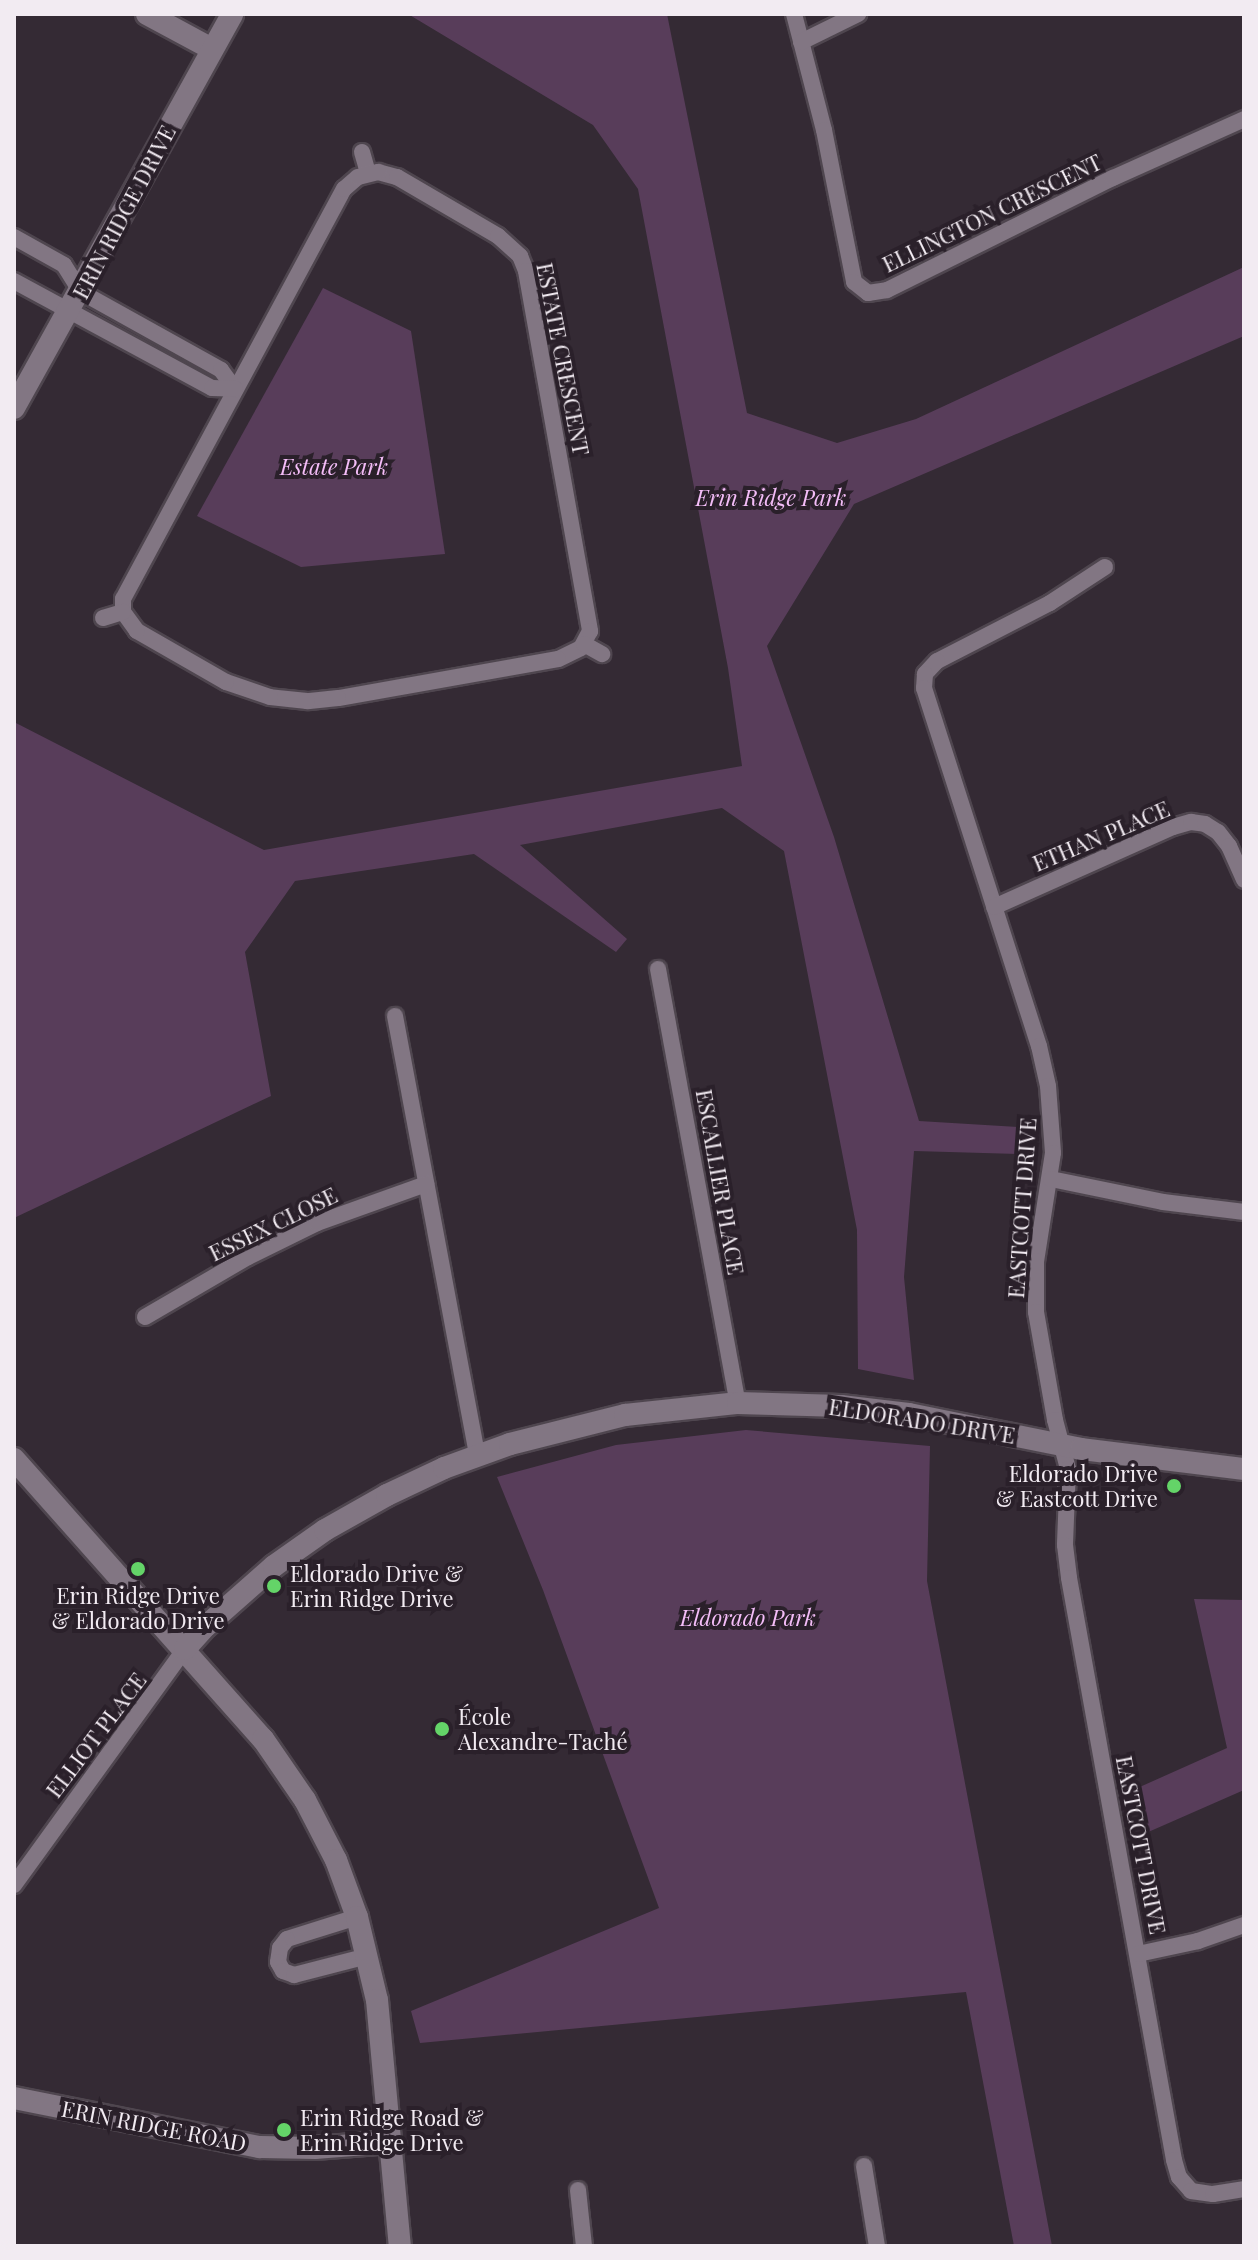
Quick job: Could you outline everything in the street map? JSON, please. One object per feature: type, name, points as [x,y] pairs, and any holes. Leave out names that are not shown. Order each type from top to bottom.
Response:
[{"type":"street","points":[[147,14],[212,49]]},
{"type":"street","name":"ERIN RIDGE DRIVE","points":[[14,408],[76,301],[232,14]]},
{"type":"street","name":"ELLINGTON CRESCENT","points":[[794,14],[833,171],[854,282],[868,293],[887,290],[1113,178],[1244,119]]},
{"type":"street","points":[[801,42],[858,14]]},
{"type":"street","points":[[362,152],[368,173],[344,189],[125,591],[123,612],[137,631],[226,682],[270,697],[307,701],[558,659],[576,652],[584,644],[602,654]]},
{"type":"street","name":"ESTATE CRESCENT","points":[[368,173],[397,177],[498,236],[520,256],[589,615],[590,631],[584,644]]},
{"type":"street","points":[[14,237],[64,265],[76,301]]},
{"type":"street","points":[[14,281],[76,301],[212,388],[235,389]]},
{"type":"street","name":"EASTCOTT DRIVE","points":[[1105,567],[1050,603],[944,656],[925,674],[926,699],[1048,1086],[1053,1130],[1051,1179],[1038,1247],[1035,1292],[1039,1332],[1068,1469],[1065,1545],[1069,1578],[1179,2177],[1191,2191],[1202,2195],[1244,2189]]},
{"type":"street","points":[[103,618],[123,612]]},
{"type":"street","name":"ETHAN PLACE","points":[[994,907],[1173,827],[1191,822],[1205,824],[1218,832],[1229,846],[1244,880]]},
{"type":"street","name":"ESCALLIER PLACE","points":[[658,969],[738,1403]]},
{"type":"street","points":[[395,1016],[477,1456]]},
{"type":"street","points":[[1051,1179],[1163,1202],[1244,1212]]},
{"type":"street","name":"ESSEX CLOSE","points":[[145,1317],[248,1257],[317,1223],[426,1184]]},
{"type":"street","name":"ELDORADO DRIVE","points":[[185,1649],[253,1584],[325,1530],[412,1482],[477,1456],[589,1422],[672,1408],[738,1403],[869,1408],[1062,1445],[1244,1469]]},
{"type":"street","points":[[14,1459],[185,1649],[290,1775],[336,1860],[368,1956],[379,2013],[400,2246]]},
{"type":"street","name":"ELLIOT PLACE","points":[[14,1885],[185,1649]]},
{"type":"street","points":[[357,1917],[287,1939],[280,1948],[278,1962],[283,1971],[294,1975],[368,1956]]},
{"type":"street","points":[[1138,1954],[1198,1941],[1244,1925]]},
{"type":"street","name":"ERIN RIDGE ROAD","points":[[14,2098],[260,2147],[315,2148],[391,2142]]},
{"type":"street","points":[[864,2166],[877,2246]]},
{"type":"street","points":[[578,2190],[584,2246]]},
{"type":"green space","name":"Erin Ridge Park","points":[[408,14],[667,14],[747,413],[837,443],[916,419],[1244,267],[1244,336],[854,504],[767,646],[834,837],[919,1121],[1018,1127],[1021,1154],[914,1151],[904,1277],[914,1380],[858,1369],[857,1230],[784,851],[722,808],[520,845],[627,939],[616,952],[474,854],[295,881],[245,952],[271,1096],[14,1218],[14,722],[264,850],[742,766],[728,668],[638,189],[593,125]]},
{"type":"green space","name":"Estate Park","points":[[323,288],[411,331],[445,554],[301,567],[197,516]]},
{"type":"green space","name":"Eldorado Park","points":[[746,1430],[930,1446],[927,1581],[1052,2246],[1014,2246],[966,1992],[420,2043],[411,2011],[659,1908],[543,1590],[497,1477],[616,1445]]},
{"type":"green space","points":[[1194,1599],[1244,1600],[1244,1790],[1146,1833],[1133,1790],[1227,1748]]},
{"type":"place","name":"Eldorado Drive & Eastcott Drive","points":[[1174,1486]]},
{"type":"place","name":"Erin Ridge Drive & Eldorado Drive","points":[[138,1569]]},
{"type":"place","name":"Eldorado Drive & Erin Ridge Drive","points":[[274,1586]]},
{"type":"place","name":"École Alexandre-Taché","points":[[442,1729]]},
{"type":"place","name":"Erin Ridge Road & Erin Ridge Drive","points":[[284,2130]]}]
